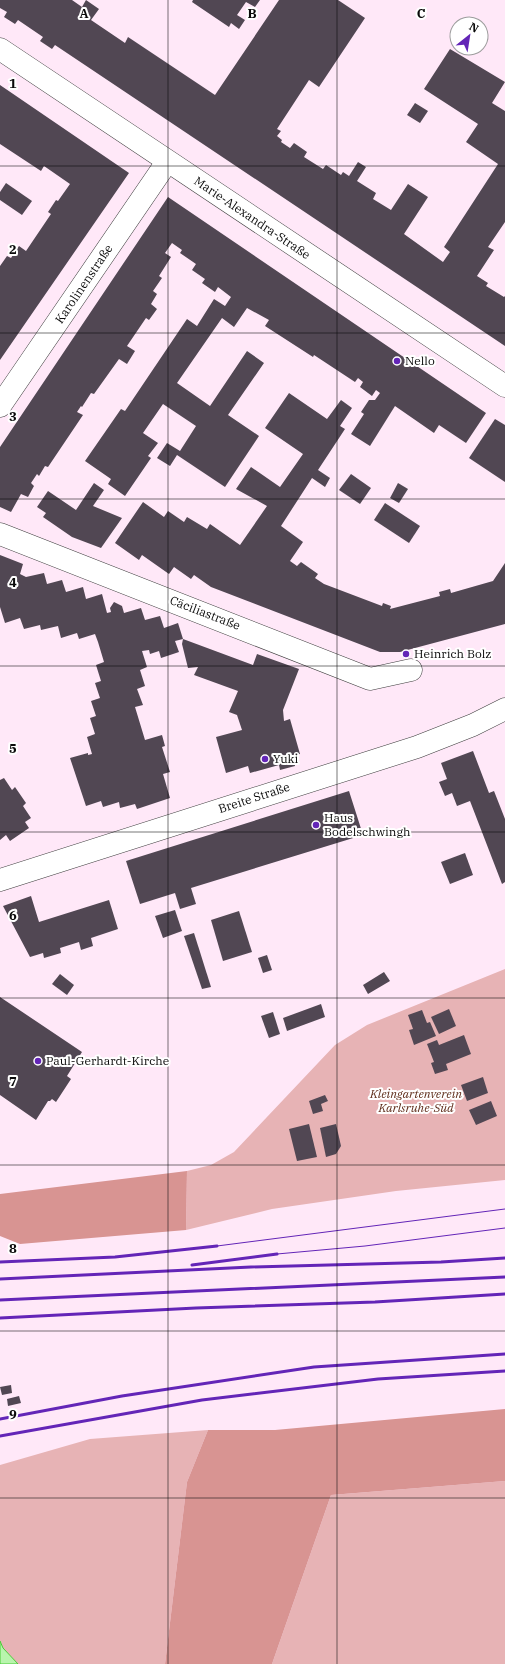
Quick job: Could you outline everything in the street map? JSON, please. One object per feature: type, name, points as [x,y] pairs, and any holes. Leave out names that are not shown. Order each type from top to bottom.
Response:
[{"type":"street","name":"Marie-Alexandra-Straße","points":[[0,49],[167,162],[505,386]]},
{"type":"street","name":"Karolinenstraße","points":[[0,406],[167,162]]},
{"type":"street","name":"Cäciliastraße","points":[[0,534],[370,679],[411,670]]},
{"type":"street","name":"Breite Straße","points":[[0,880],[417,747],[474,725],[505,709]]},
{"type":"green space","name":"Kleingartenverein Karlsruhe-Süd","points":[[505,969],[505,1180],[396,1191],[272,1209],[186,1230],[187,1171],[211,1165],[234,1152],[335,1045],[367,1025]]},
{"type":"green space","points":[[208,1430],[187,1482],[165,1664],[18,1664],[3,1648],[0,1641],[0,1465],[90,1439]]},
{"type":"green space","points":[[505,1481],[505,1664],[272,1664],[331,1495]]},
{"type":"shaded area","points":[[187,1171],[186,1230],[20,1244],[0,1236],[0,1194]]},
{"type":"shaded area","points":[[505,1409],[505,1481],[331,1495],[272,1664],[165,1664],[187,1482],[208,1430],[275,1430]]},
{"type":"shaded area","points":[[0,1641],[3,1648],[18,1664],[0,1664]]},
{"type":"building","points":[[0,0],[72,0],[82,7],[86,0],[99,9],[91,20],[125,43],[128,37],[215,95],[279,0],[338,0],[365,18],[319,87],[309,80],[277,129],[281,131],[277,136],[282,140],[281,142],[290,148],[294,143],[307,152],[304,157],[323,169],[326,165],[341,175],[343,172],[349,176],[358,162],[366,167],[357,181],[376,193],[373,199],[391,210],[408,184],[428,197],[404,234],[443,262],[450,252],[444,247],[498,164],[466,142],[478,124],[424,89],[449,51],[449,56],[462,56],[505,82],[492,103],[505,111],[505,222],[488,247],[494,250],[477,276],[488,283],[486,286],[504,297],[505,296],[505,346],[55,45],[52,49],[40,41],[43,37],[18,20],[15,24],[4,17],[7,12],[0,8]]},
{"type":"building","points":[[193,0],[260,0],[255,7],[246,2],[237,15],[245,20],[239,29],[231,23],[229,27],[192,2]]},
{"type":"building","points":[[0,85],[129,173],[0,360],[0,266],[7,256],[11,258],[19,246],[26,251],[51,214],[48,212],[70,184],[44,166],[41,171],[0,144]]},
{"type":"building","points":[[415,103],[428,111],[420,123],[407,115]]},
{"type":"building","points":[[6,183],[32,201],[22,215],[0,200],[0,192]]},
{"type":"building","points":[[168,197],[486,413],[466,443],[439,425],[434,433],[395,406],[370,446],[351,434],[364,414],[361,412],[369,400],[375,400],[380,393],[376,390],[372,396],[360,387],[363,382],[358,378],[355,382],[314,355],[313,357],[265,326],[269,320],[247,308],[234,327],[222,318],[177,383],[210,406],[247,351],[264,363],[228,415],[259,436],[225,487],[177,455],[170,466],[157,458],[167,443],[180,451],[196,426],[163,404],[143,433],[158,443],[148,456],[151,458],[125,496],[108,484],[111,479],[85,461],[121,409],[125,411],[187,319],[197,326],[214,299],[225,306],[231,297],[218,287],[215,292],[202,283],[205,279],[192,270],[196,264],[180,253],[182,250],[172,243],[165,253],[171,257],[159,276],[162,278],[153,291],[157,294],[151,304],[157,309],[149,320],[146,318],[127,346],[135,351],[127,364],[119,359],[94,394],[91,393],[82,407],[81,406],[77,412],[83,415],[48,467],[45,466],[39,476],[37,474],[31,483],[34,486],[28,497],[21,494],[11,512],[0,507],[0,447]]},
{"type":"building","points":[[289,393],[327,419],[341,400],[352,408],[340,426],[345,429],[318,470],[330,478],[325,487],[312,478],[281,526],[303,542],[290,561],[297,566],[301,562],[318,574],[315,578],[324,584],[382,606],[383,603],[391,606],[390,609],[440,596],[439,592],[450,589],[451,593],[493,581],[505,563],[505,624],[400,652],[380,652],[211,587],[194,575],[191,579],[174,567],[169,574],[142,555],[139,560],[115,543],[143,502],[164,517],[168,511],[184,522],[187,517],[207,529],[210,524],[240,545],[267,506],[236,489],[251,467],[280,487],[303,454],[265,428]]},
{"type":"building","points":[[495,419],[505,425],[505,482],[469,458]]},
{"type":"building","points":[[351,474],[371,488],[360,504],[339,490]]},
{"type":"building","points":[[94,483],[104,490],[93,506],[122,518],[101,548],[72,537],[43,517],[46,513],[37,507],[48,491],[76,510]]},
{"type":"building","points":[[398,483],[408,489],[399,503],[390,498]]},
{"type":"building","points":[[385,503],[420,526],[409,543],[374,520]]},
{"type":"building","points":[[0,555],[23,564],[20,574],[26,577],[44,573],[47,584],[62,580],[66,592],[83,587],[86,599],[102,594],[107,613],[111,612],[110,608],[114,602],[122,606],[124,613],[141,608],[145,620],[160,616],[164,628],[178,623],[183,639],[175,641],[179,652],[161,658],[159,651],[150,654],[149,650],[142,651],[147,667],[140,670],[145,686],[137,689],[143,705],[135,707],[145,740],[162,735],[165,746],[162,747],[170,772],[163,774],[170,798],[137,809],[135,804],[120,808],[119,802],[103,807],[101,801],[86,806],[70,758],[88,753],[88,755],[92,754],[87,737],[95,734],[90,718],[96,716],[91,701],[100,698],[95,683],[101,681],[96,665],[104,662],[98,642],[95,634],[79,639],[77,633],[61,638],[58,626],[41,630],[40,625],[24,629],[20,618],[5,623],[0,607]]},
{"type":"building","points":[[183,639],[253,665],[257,654],[299,669],[283,710],[284,721],[290,719],[300,754],[294,755],[295,766],[280,770],[279,765],[250,773],[248,766],[226,773],[216,737],[242,730],[237,715],[229,712],[238,691],[194,675],[198,667],[188,668],[182,644]]},
{"type":"building","points":[[473,751],[489,793],[494,791],[505,819],[505,882],[502,884],[470,801],[457,806],[452,793],[445,796],[439,782],[447,779],[441,763]]},
{"type":"building","points":[[4,778],[12,790],[15,787],[26,803],[23,806],[31,818],[25,822],[29,828],[10,841],[6,835],[0,840],[0,780]]},
{"type":"building","points":[[349,791],[363,835],[191,888],[196,904],[180,909],[175,893],[140,904],[126,861]]},
{"type":"building","points":[[465,853],[473,875],[450,884],[441,862]]},
{"type":"building","points":[[31,896],[39,922],[109,900],[118,929],[91,938],[93,946],[81,950],[79,942],[60,948],[61,953],[44,958],[43,953],[30,957],[3,906]]},
{"type":"building","points":[[175,910],[182,931],[163,938],[155,916]]},
{"type":"building","points":[[239,911],[252,952],[223,961],[211,920]]},
{"type":"building","points":[[194,933],[211,987],[202,989],[184,936]]},
{"type":"building","points":[[267,955],[272,970],[263,973],[258,958]]},
{"type":"building","points":[[384,972],[390,981],[368,994],[363,985]]},
{"type":"building","points":[[60,974],[74,985],[67,995],[52,984]]},
{"type":"building","name":"Paul-Gerhardt-Kirche","points":[[0,997],[82,1052],[67,1076],[71,1079],[56,1102],[52,1099],[48,1101],[36,1120],[0,1095]]},
{"type":"building","points":[[321,1004],[325,1017],[287,1031],[283,1018]]},
{"type":"building","points":[[449,1009],[456,1026],[439,1034],[431,1017]]},
{"type":"building","points":[[422,1010],[427,1023],[430,1022],[436,1036],[414,1045],[409,1030],[413,1029],[408,1015]]},
{"type":"building","points":[[273,1012],[280,1034],[269,1038],[261,1016]]},
{"type":"building","points":[[464,1035],[471,1054],[446,1064],[448,1070],[435,1074],[431,1063],[434,1062],[427,1044],[437,1040],[439,1045]]},
{"type":"building","points":[[483,1077],[488,1093],[467,1101],[461,1085]]},
{"type":"building","points":[[325,1095],[328,1101],[321,1104],[323,1111],[313,1114],[309,1101]]},
{"type":"building","points":[[491,1101],[497,1116],[476,1125],[469,1110]]},
{"type":"building","points":[[309,1124],[317,1157],[297,1161],[289,1129]]},
{"type":"building","points":[[336,1124],[341,1146],[336,1154],[326,1157],[320,1128]]},
{"type":"building","points":[[11,1385],[12,1393],[2,1395],[0,1387]]},
{"type":"building","points":[[19,1396],[21,1403],[8,1406],[7,1399]]},
{"type":"tram line","points":[[217,1246],[505,1209]]},
{"type":"tram line","points":[[277,1254],[365,1246],[505,1228]]},
{"type":"railway","points":[[0,1262],[115,1257],[217,1246]]},
{"type":"railway","points":[[192,1265],[277,1254]]},
{"type":"railway","points":[[0,1279],[251,1267],[441,1262],[505,1258]]},
{"type":"railway","points":[[0,1300],[505,1277]]},
{"type":"railway","points":[[0,1318],[196,1308],[375,1302],[505,1294]]},
{"type":"railway","points":[[0,1419],[122,1396],[314,1367],[505,1354]]},
{"type":"railway","points":[[0,1436],[202,1400],[378,1379],[505,1371]]},
{"type":"place","name":"Nello","points":[[397,361]]},
{"type":"place","name":"Heinrich Bolz","points":[[406,654]]},
{"type":"place","name":"Yuki","points":[[265,759]]},
{"type":"place","name":"Haus Bodelschwingh","points":[[316,825]]},
{"type":"place","name":"Paul-Gerhardt-Kirche","points":[[38,1061]]}]
